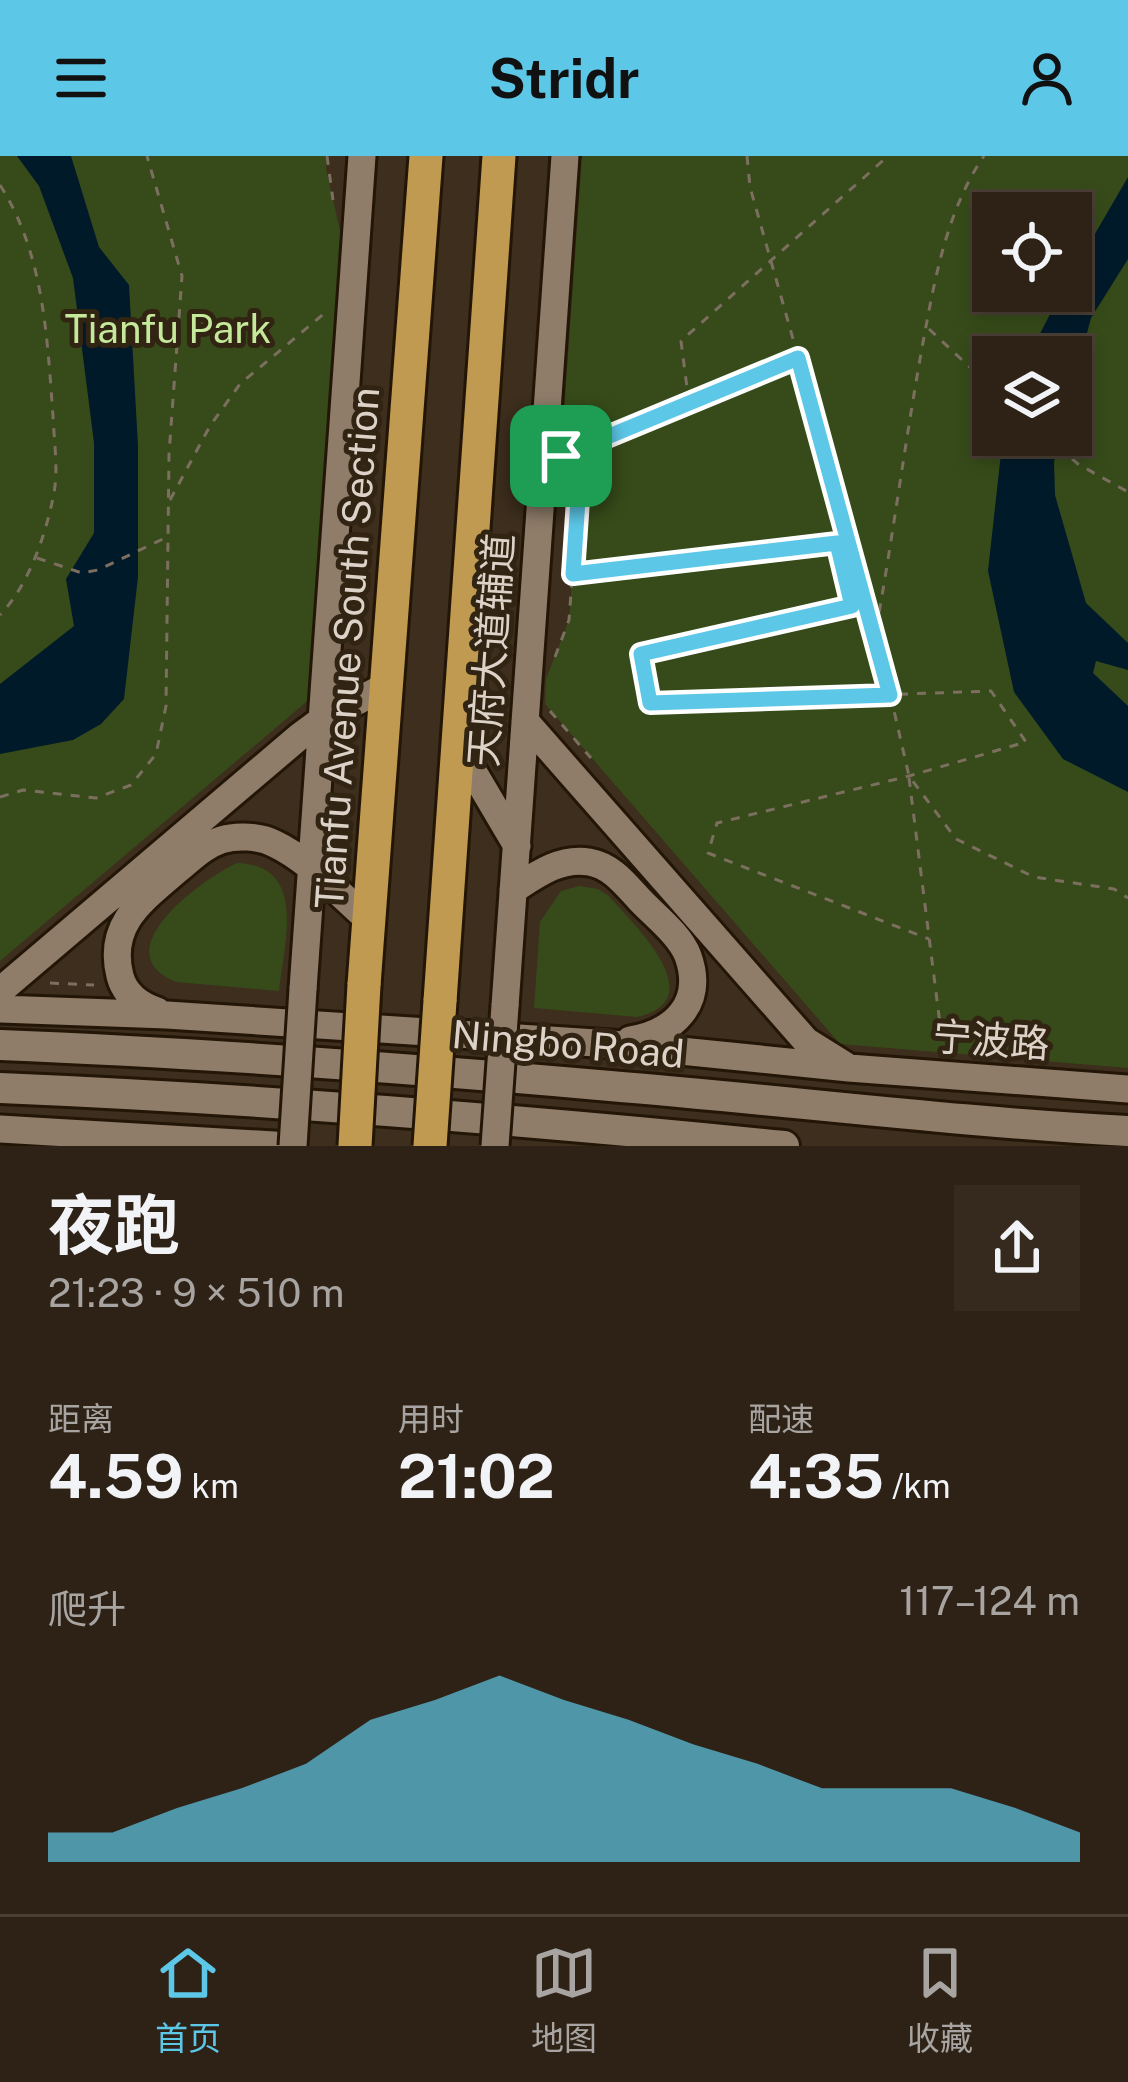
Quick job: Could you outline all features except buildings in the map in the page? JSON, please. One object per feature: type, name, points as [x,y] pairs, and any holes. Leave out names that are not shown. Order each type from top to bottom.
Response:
[{"type":"highway","name":"Tianfu Avenue South Section","points":[[355,1146],[426,156]]},
{"type":"highway","points":[[430,1146],[499,156]]},
{"type":"main road","name":"Ningbo Road","points":[[0,1045],[609,1085],[1128,1131]]},
{"type":"main road","name":"Ningbo Road","points":[[0,1088],[538,1124],[784,1146]]},
{"type":"street","points":[[0,1129],[140,1141],[292,1146],[362,156]]},
{"type":"street","name":"天府大道辅道","points":[[495,1146],[517,846],[535,712],[565,156]]},
{"type":"street","points":[[0,991],[323,719],[386,686]]},
{"type":"street","points":[[535,712],[806,1041],[849,1068]]},
{"type":"street","points":[[458,746],[517,846]]},
{"type":"street","points":[[167,1015],[140,1005],[122,986],[116,940],[137,904],[203,849],[238,837],[274,843],[368,919]]},
{"type":"street","points":[[513,890],[561,863],[587,861],[609,868],[688,956],[692,984],[687,1007],[667,1030],[610,1044]]},
{"type":"street","name":"宁波路","points":[[0,1009],[610,1044],[1128,1089]]},
{"type":"path","points":[[0,796],[23,790],[96,798],[131,784],[156,754],[166,706],[169,454],[182,276],[147,156]]},
{"type":"path","points":[[327,156],[334,204]]},
{"type":"path","points":[[747,156],[749,187],[876,632],[909,776],[944,1054]]},
{"type":"path","points":[[689,403],[681,341],[888,156]]},
{"type":"path","points":[[876,632],[926,326],[957,208],[984,156]]},
{"type":"path","points":[[0,185],[16,210],[46,314],[56,471],[35,557],[0,615]]},
{"type":"path","points":[[169,501],[210,425],[240,384],[338,303]]},
{"type":"path","points":[[926,326],[972,369]]},
{"type":"path","points":[[554,659],[569,620],[578,500],[561,456],[798,358]]},
{"type":"path","points":[[1069,456],[1128,492]]},
{"type":"path","points":[[35,557],[82,573],[168,536]]},
{"type":"path","points":[[573,574],[837,543],[852,606],[641,654],[650,703],[991,691],[1026,742],[717,823],[708,853],[929,939]]},
{"type":"path","points":[[535,712],[591,758]]},
{"type":"path","points":[[909,776],[956,838],[1034,877],[1114,889],[1128,898]]},
{"type":"green space","name":"Tianfu Park","points":[[0,156],[327,156],[342,239],[311,698],[0,961]]},
{"type":"green space","points":[[582,156],[1128,156],[1128,1068],[840,1044],[545,704],[546,679],[569,620],[578,500],[561,456]]},
{"type":"green space","points":[[237,863],[259,867],[274,877],[283,892],[287,930],[279,991],[176,982],[156,969],[149,953],[166,917],[202,884]]},
{"type":"green space","points":[[579,886],[609,896],[661,960],[668,994],[659,1008],[637,1017],[534,1008],[540,922],[561,891]]},
{"type":"water","points":[[17,156],[71,156],[99,247],[129,285],[138,446],[138,577],[124,699],[101,724],[73,740],[0,754],[0,684],[74,626],[66,579],[94,533],[94,443],[73,278],[39,186]]},
{"type":"water","points":[[1128,177],[1128,259],[1091,318],[1086,336],[1039,336],[1051,312],[1092,312],[1092,239]]},
{"type":"water","points":[[1001,456],[1056,456],[1055,495],[1086,603],[1128,643],[1128,670],[1096,661],[1093,673],[1128,706],[1128,792],[1063,759],[1014,692],[988,571]]},
{"type":"route","points":[[798,358],[890,695],[650,703],[641,654],[852,606],[837,543],[573,574],[578,500],[561,456],[798,358]]}]
